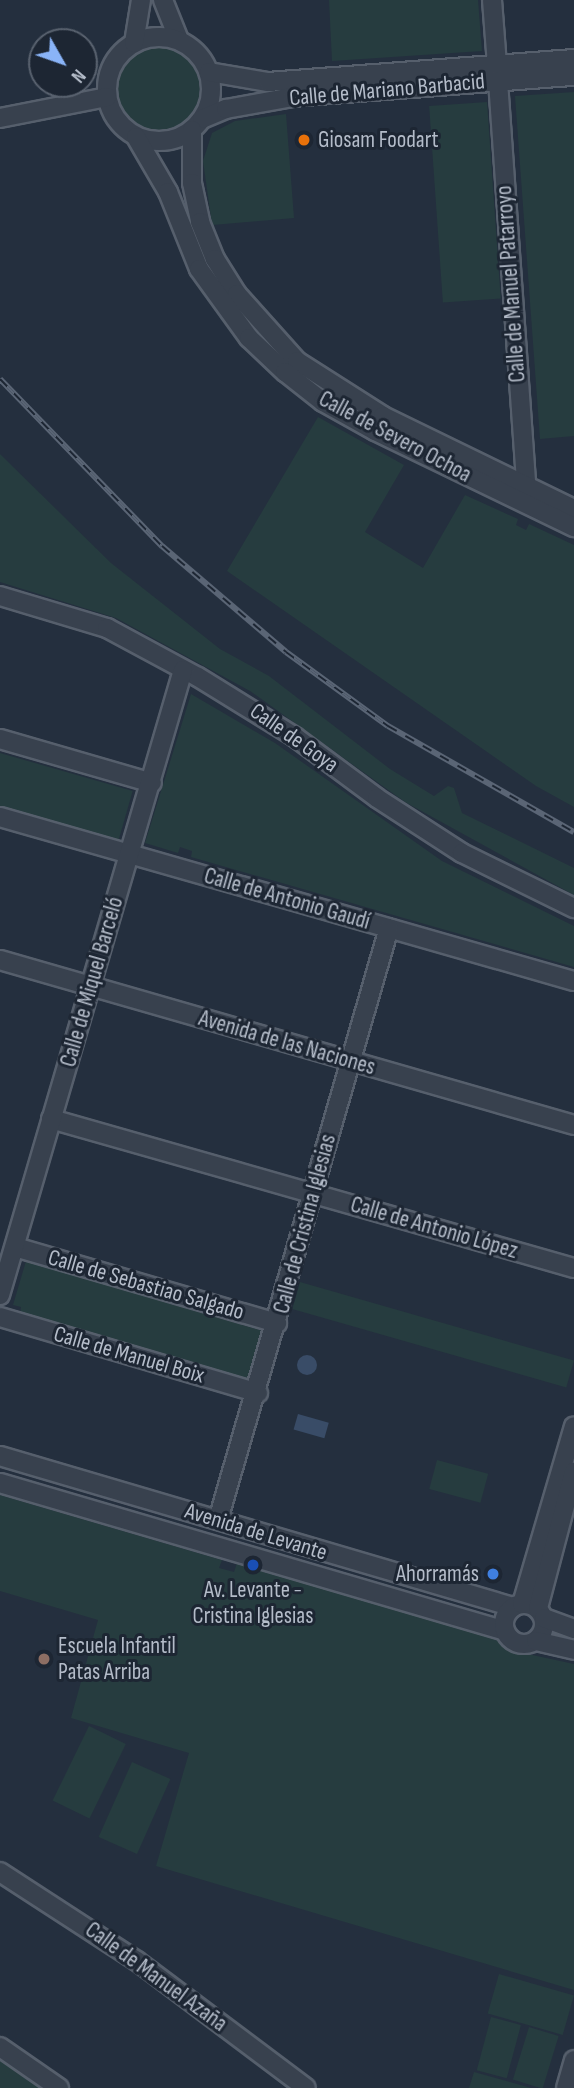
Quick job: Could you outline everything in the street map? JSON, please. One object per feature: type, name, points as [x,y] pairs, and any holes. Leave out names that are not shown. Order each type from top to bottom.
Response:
[{"type":"street","points":[[134,43],[141,0]]},
{"type":"street","points":[[163,0],[179,40]]},
{"type":"street","name":"Calle de Manuel Patarroyo","points":[[492,0],[526,486]]},
{"type":"street","points":[[148,37],[179,40],[197,53],[209,72],[211,97],[197,125],[175,139],[155,142],[136,136],[112,113],[107,97],[115,60],[134,43],[148,37]]},
{"type":"street","name":"Calle de Mariano Barbacid","points":[[197,125],[226,109],[292,97],[497,73],[574,59]]},
{"type":"street","name":"Calle de Mariano Barbacid","points":[[209,72],[268,82],[497,73],[574,76]]},
{"type":"street","points":[[0,118],[107,97]]},
{"type":"street","name":"Calle de Severo Ochoa","points":[[197,125],[192,183],[200,222],[228,282],[262,325],[297,361],[334,388],[574,509]]},
{"type":"street","name":"Calle de Severo Ochoa","points":[[136,136],[168,192],[199,269],[249,338],[285,373],[323,402],[375,431],[574,527]]},
{"type":"street","name":"Calle de Goya","points":[[0,596],[107,628],[295,737],[377,798],[462,853],[574,908]]},
{"type":"street","name":"Calle de Miquel Barceló","points":[[0,1295],[3,1273],[15,1247],[183,670]]},
{"type":"street","points":[[0,739],[152,783]]},
{"type":"street","name":"Calle de Antonio Gaudí","points":[[0,817],[574,981]]},
{"type":"street","name":"Calle de Cristina Iglesias","points":[[218,1520],[258,1393],[389,928]]},
{"type":"street","name":"Avenida de las Naciones","points":[[0,960],[574,1125]]},
{"type":"street","name":"Calle de Antonio López","points":[[51,1119],[574,1268]]},
{"type":"street","name":"Calle de Sebastiao Salgado","points":[[15,1247],[277,1323]]},
{"type":"street","name":"Calle de Manuel Boix","points":[[0,1317],[258,1393]]},
{"type":"street","points":[[574,1426],[529,1609],[536,1641],[574,1650]]},
{"type":"street","name":"Avenida de Levante","points":[[0,1456],[529,1609],[574,1629]]},
{"type":"street","points":[[529,1609],[574,1472]]},
{"type":"street","name":"Avenida de Levante","points":[[0,1483],[505,1631],[516,1642],[536,1641]]},
{"type":"street","points":[[505,1631],[505,1618],[529,1609]]},
{"type":"street","name":"Calle de Manuel Azaña","points":[[0,1872],[137,1961],[306,2088]]},
{"type":"street","points":[[0,2047],[59,2088]]},
{"type":"street","points":[[566,2088],[574,2060]]},
{"type":"green space","points":[[329,0],[478,0],[482,51],[332,61]]},
{"type":"green space","points":[[158,47],[174,50],[188,59],[197,73],[200,89],[197,105],[188,119],[174,128],[158,131],[142,128],[128,119],[119,105],[116,89],[119,73],[128,59],[142,50]]},
{"type":"green space","points":[[574,92],[574,436],[540,439],[515,96]]},
{"type":"green space","points":[[487,102],[501,299],[443,303],[429,106]]},
{"type":"green space","points":[[286,114],[294,218],[212,225],[203,161],[212,133],[235,121]]},
{"type":"green space","points":[[318,417],[404,465],[365,532],[423,568],[465,495],[518,519],[516,525],[526,530],[529,524],[574,545],[574,807],[536,786],[227,571]]},
{"type":"green space","points":[[0,454],[111,563],[220,649],[269,676],[390,769],[434,796],[448,786],[454,788],[462,813],[574,868],[574,895],[405,802],[250,691],[116,618],[0,582]]},
{"type":"green space","points":[[191,694],[275,743],[442,861],[574,926],[574,967],[191,857],[192,851],[180,847],[178,853],[145,843]]},
{"type":"green space","points":[[0,753],[133,791],[118,843],[0,809]]},
{"type":"green space","points":[[26,1261],[263,1331],[248,1382],[20,1314],[21,1307],[13,1305]]},
{"type":"green space","points":[[300,1282],[574,1361],[566,1387],[292,1309]]},
{"type":"green space","points":[[437,1460],[488,1474],[480,1503],[429,1489]]},
{"type":"green space","points":[[0,1495],[222,1560],[219,1568],[234,1572],[237,1563],[497,1640],[514,1651],[574,1664],[574,1990],[156,1866],[189,1753],[71,1718],[98,1620],[0,1591]]},
{"type":"green space","points":[[89,1726],[126,1744],[89,1819],[53,1801]]},
{"type":"green space","points":[[132,1762],[170,1779],[137,1854],[99,1837]]},
{"type":"green space","points":[[499,1974],[574,1995],[563,2035],[488,2013]]},
{"type":"green space","points":[[491,2017],[521,2025],[507,2078],[477,2070]]},
{"type":"green space","points":[[529,2027],[559,2036],[543,2088],[513,2080]]},
{"type":"green space","points":[[0,2055],[48,2088],[0,2088]]},
{"type":"green space","points":[[474,2072],[531,2088],[469,2088]]},
{"type":"water","points":[[303,1355],[311,1355],[317,1365],[311,1375],[303,1375],[297,1369],[297,1361]]},
{"type":"water","points":[[298,1414],[329,1423],[324,1438],[294,1429]]},
{"type":"railway","points":[[0,379],[162,546],[286,652],[388,726],[574,832]]},
{"type":"place","name":"Giosam Foodart","points":[[304,140]]},
{"type":"place","name":"Av. Levante - Cristina Iglesias","points":[[253,1565]]},
{"type":"place","name":"Ahorramás","points":[[493,1574]]},
{"type":"place","name":"Escuela Infantil Patas Arriba","points":[[44,1659]]}]
